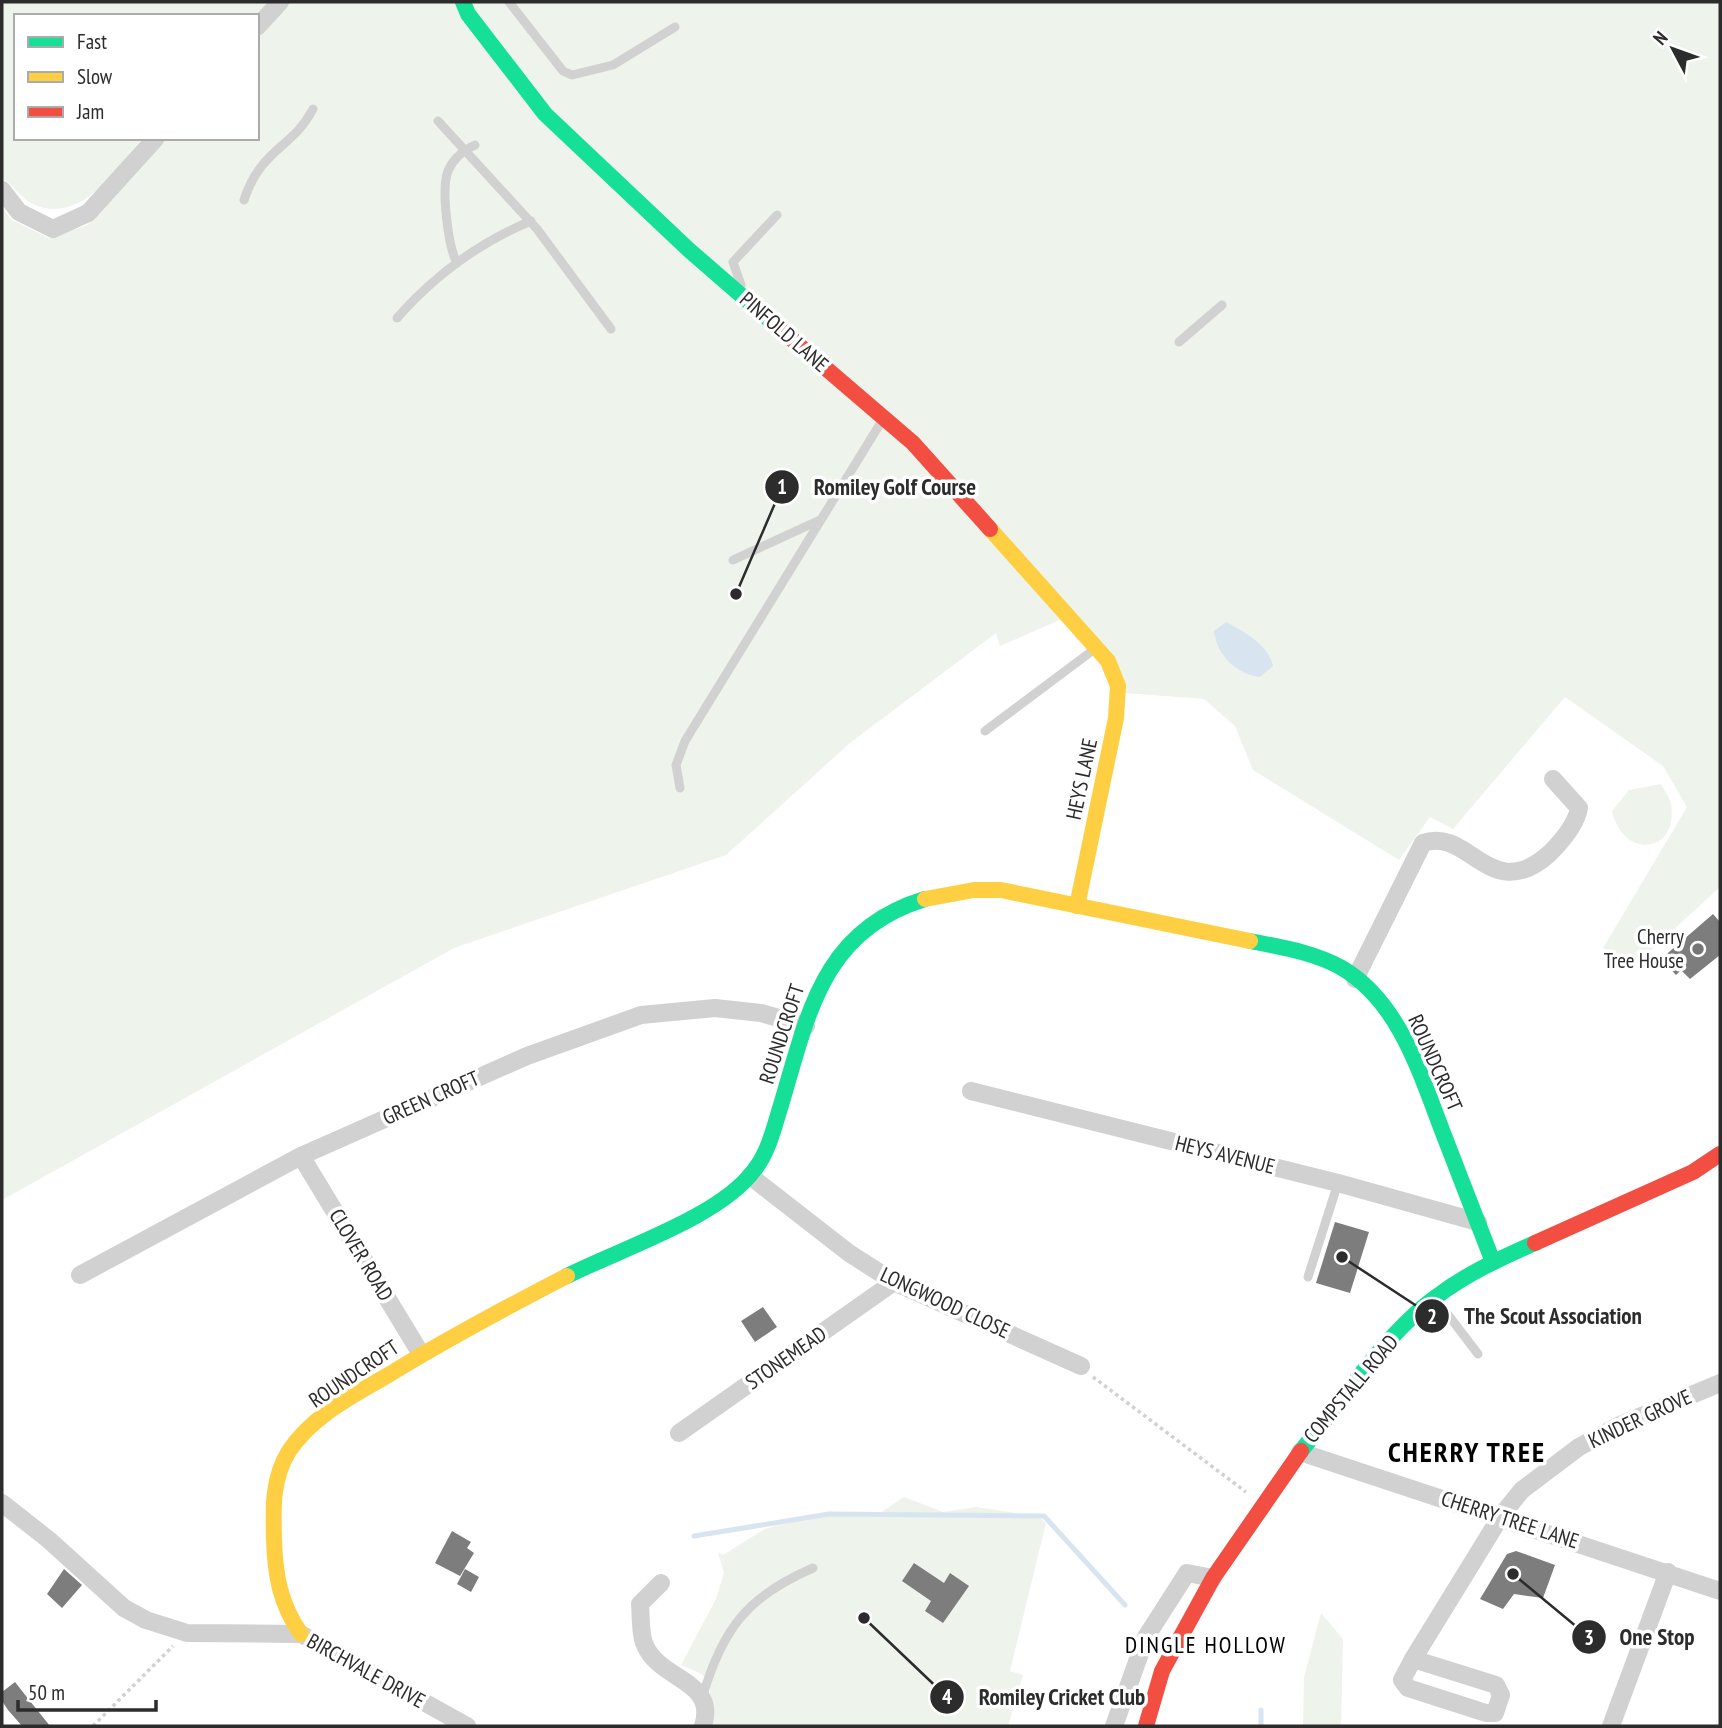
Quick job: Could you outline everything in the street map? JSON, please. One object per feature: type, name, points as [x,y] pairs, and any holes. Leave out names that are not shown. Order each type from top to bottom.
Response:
[{"type":"street","points":[[259,25],[280,2]]},
{"type":"street","name":"PINFOLD LANE","points":[[463,2],[468,14],[545,114],[740,294],[913,443],[1108,662]]},
{"type":"street","points":[[2,190],[19,212],[53,229],[88,213],[154,140]]},
{"type":"street","name":"HEYS LANE","points":[[1077,906],[1116,718],[1118,685],[1108,662]]},
{"type":"street","points":[[1355,979],[1423,843],[1439,841],[1510,873],[1533,868],[1554,849],[1571,828],[1579,808],[1553,779]]},
{"type":"street","name":"ROUNDCROFT","points":[[301,1634],[283,1611],[274,1555],[272,1499],[281,1466],[297,1442],[332,1408],[421,1354],[494,1312],[705,1209],[750,1177],[769,1140],[820,983],[844,950],[874,923],[908,904],[944,892],[982,889],[1286,948],[1330,961],[1373,994],[1394,1018],[1410,1048],[1493,1262]]},
{"type":"street","name":"GREEN CROFT","points":[[80,1275],[301,1156],[527,1056],[641,1015],[715,1008],[761,1013],[806,1026]]},
{"type":"street","name":"HEYS AVENUE","points":[[971,1091],[1338,1183],[1478,1222]]},
{"type":"street","name":"COMPSTALL ROAD","points":[[1146,1726],[1162,1671],[1213,1578],[1261,1504],[1374,1360],[1435,1297],[1493,1262],[1693,1172],[1720,1154]]},
{"type":"street","name":"CLOVER ROAD","points":[[301,1156],[421,1354]]},
{"type":"street","name":"LONGWOOD CLOSE","points":[[750,1177],[849,1253],[894,1282],[1081,1366]]},
{"type":"street","name":"STONEMEAD","points":[[679,1433],[894,1282]]},
{"type":"street","name":"KINDER GROVE","points":[[1413,1659],[1501,1516],[1522,1490],[1579,1447],[1619,1424],[1720,1383]]},
{"type":"street","name":"CHERRY TREE LANE","points":[[1300,1452],[1501,1516],[1720,1591]]},
{"type":"street","name":"BIRCHVALE DRIVE","points":[[2,1503],[49,1539],[124,1608],[146,1620],[187,1633],[301,1634],[467,1726]]},
{"type":"street","points":[[1611,1726],[1668,1572]]},
{"type":"street","points":[[1114,1726],[1146,1637],[1187,1573],[1213,1578]]},
{"type":"street","points":[[661,1583],[640,1604],[644,1642],[664,1669],[703,1695],[706,1705],[704,1726]]},
{"type":"street","points":[[1413,1659],[1496,1685],[1501,1695],[1495,1713],[1486,1713],[1408,1688],[1402,1680],[1413,1659]]},
{"type":"lane","points":[[509,2],[563,71],[572,75],[613,65],[676,27]]},
{"type":"lane","points":[[244,200],[258,168],[299,131],[313,109]]},
{"type":"lane","points":[[438,121],[531,222],[611,329]]},
{"type":"lane","points":[[457,263],[449,230],[446,177],[449,168],[464,150],[475,145]]},
{"type":"lane","points":[[740,294],[742,288],[733,262],[777,215]]},
{"type":"lane","points":[[397,318],[423,288],[457,263],[500,234],[531,222]]},
{"type":"lane","points":[[1179,342],[1222,305]]},
{"type":"lane","points":[[680,788],[676,765],[678,755],[884,417]]},
{"type":"lane","points":[[733,560],[821,519]]},
{"type":"lane","points":[[985,731],[1097,647]]},
{"type":"lane","points":[[1308,1277],[1338,1183]]},
{"type":"lane","points":[[1435,1297],[1478,1354]]},
{"type":"lane","points":[[703,1695],[726,1637],[747,1608],[789,1579],[813,1568]]},
{"type":"path","points":[[1081,1366],[1261,1504]]},
{"type":"path","points":[[93,1726],[187,1633]]},
{"type":"shaded area","points":[[2,2],[267,2],[257,14],[14,14],[14,140],[141,140],[94,192],[65,208],[49,209],[31,203],[2,178]]},
{"type":"shaded area","points":[[290,2],[1720,2],[1720,887],[1636,964],[1603,948],[1687,807],[1663,766],[1565,697],[1453,829],[1430,817],[1399,860],[1253,770],[1235,726],[1204,699],[1125,693],[1064,618],[1000,646],[996,633],[850,743],[726,855],[454,948],[2,1200],[2,206],[10,219],[49,238],[88,225],[164,140],[259,140],[259,36]]},
{"type":"shaded area","points":[[1226,622],[1266,651],[1273,666],[1260,677],[1243,672],[1229,662],[1219,648],[1214,631]]},
{"type":"shaded area","points":[[1661,784],[1671,804],[1671,821],[1667,833],[1659,841],[1649,845],[1638,844],[1627,838],[1618,827],[1612,811],[1629,790]]},
{"type":"shaded area","points":[[904,1497],[943,1512],[977,1507],[1039,1517],[1046,1523],[1010,1671],[1023,1675],[1008,1726],[712,1726],[710,1688],[702,1674],[681,1665],[716,1599],[724,1573],[718,1552],[723,1555],[765,1529],[805,1518],[842,1515],[874,1517]]},
{"type":"shaded area","points":[[1321,1613],[1343,1639],[1341,1726],[1303,1726],[1304,1677]]},
{"type":"building","name":"Cherry Tree House","points":[[1713,914],[1720,922],[1720,955],[1690,979],[1681,970],[1676,975],[1661,959]]},
{"type":"building","points":[[1335,1222],[1369,1232],[1350,1293],[1316,1283]]},
{"type":"building","points":[[763,1307],[777,1327],[755,1342],[741,1321]]},
{"type":"building","points":[[452,1531],[471,1542],[467,1548],[474,1553],[460,1576],[435,1563]]},
{"type":"building","points":[[1516,1551],[1555,1565],[1543,1598],[1514,1594],[1503,1609],[1480,1599],[1507,1554]]},
{"type":"building","points":[[914,1563],[944,1583],[950,1573],[969,1586],[943,1623],[925,1611],[931,1601],[902,1581]]},
{"type":"building","points":[[64,1569],[82,1585],[62,1608],[47,1594]]},
{"type":"building","points":[[465,1569],[479,1577],[471,1592],[457,1584]]},
{"type":"building","points":[[15,1682],[50,1726],[22,1726],[8,1710],[2,1701],[2,1692]]},
{"type":"waterway","points":[[694,1536],[829,1514],[1044,1516],[1125,1605]]},
{"type":"waterway","points":[[1261,1710],[1261,1726]]},
{"type":"traffic: fast","points":[[463,2],[468,14],[545,114],[689,250],[773,323]]},
{"type":"traffic: fast","points":[[567,1276],[695,1217],[739,1186],[755,1169],[768,1147],[800,1039],[824,980],[841,954],[863,932],[890,913],[925,899]]},
{"type":"traffic: fast","points":[[1250,941],[1297,951],[1331,962],[1362,983],[1380,1001],[1407,1043],[1493,1262]]},
{"type":"traffic: fast","points":[[1301,1451],[1364,1369],[1417,1312],[1472,1274],[1535,1243]]},
{"type":"traffic: slow","points":[[990,529],[1108,661],[1118,686],[1116,718],[1077,906]]},
{"type":"traffic: slow","points":[[925,899],[974,890],[1001,890],[1250,941]]},
{"type":"traffic: slow","points":[[301,1634],[283,1600],[277,1577],[275,1552],[275,1494],[279,1472],[289,1451],[322,1416],[349,1398],[455,1336],[567,1276]]},
{"type":"traffic: jam","points":[[773,323],[913,443],[990,529]]},
{"type":"traffic: jam","points":[[1535,1243],[1693,1172],[1720,1154]]},
{"type":"traffic: jam","points":[[1146,1726],[1162,1671],[1213,1578],[1301,1451]]},
{"type":"place","name":"Romiley Golf Course","points":[[736,594]]},
{"type":"place","name":"Cherry Tree House","points":[[1698,949]]},
{"type":"place","name":"The Scout Association","points":[[1342,1257]]},
{"type":"place","name":"One Stop","points":[[1513,1574]]},
{"type":"place","name":"Romiley Cricket Club","points":[[864,1618]]},
{"type":"district","name":"CHERRY TREE","points":[[1467,1452]]},
{"type":"district","name":"DINGLE HOLLOW","points":[[1206,1645]]}]
